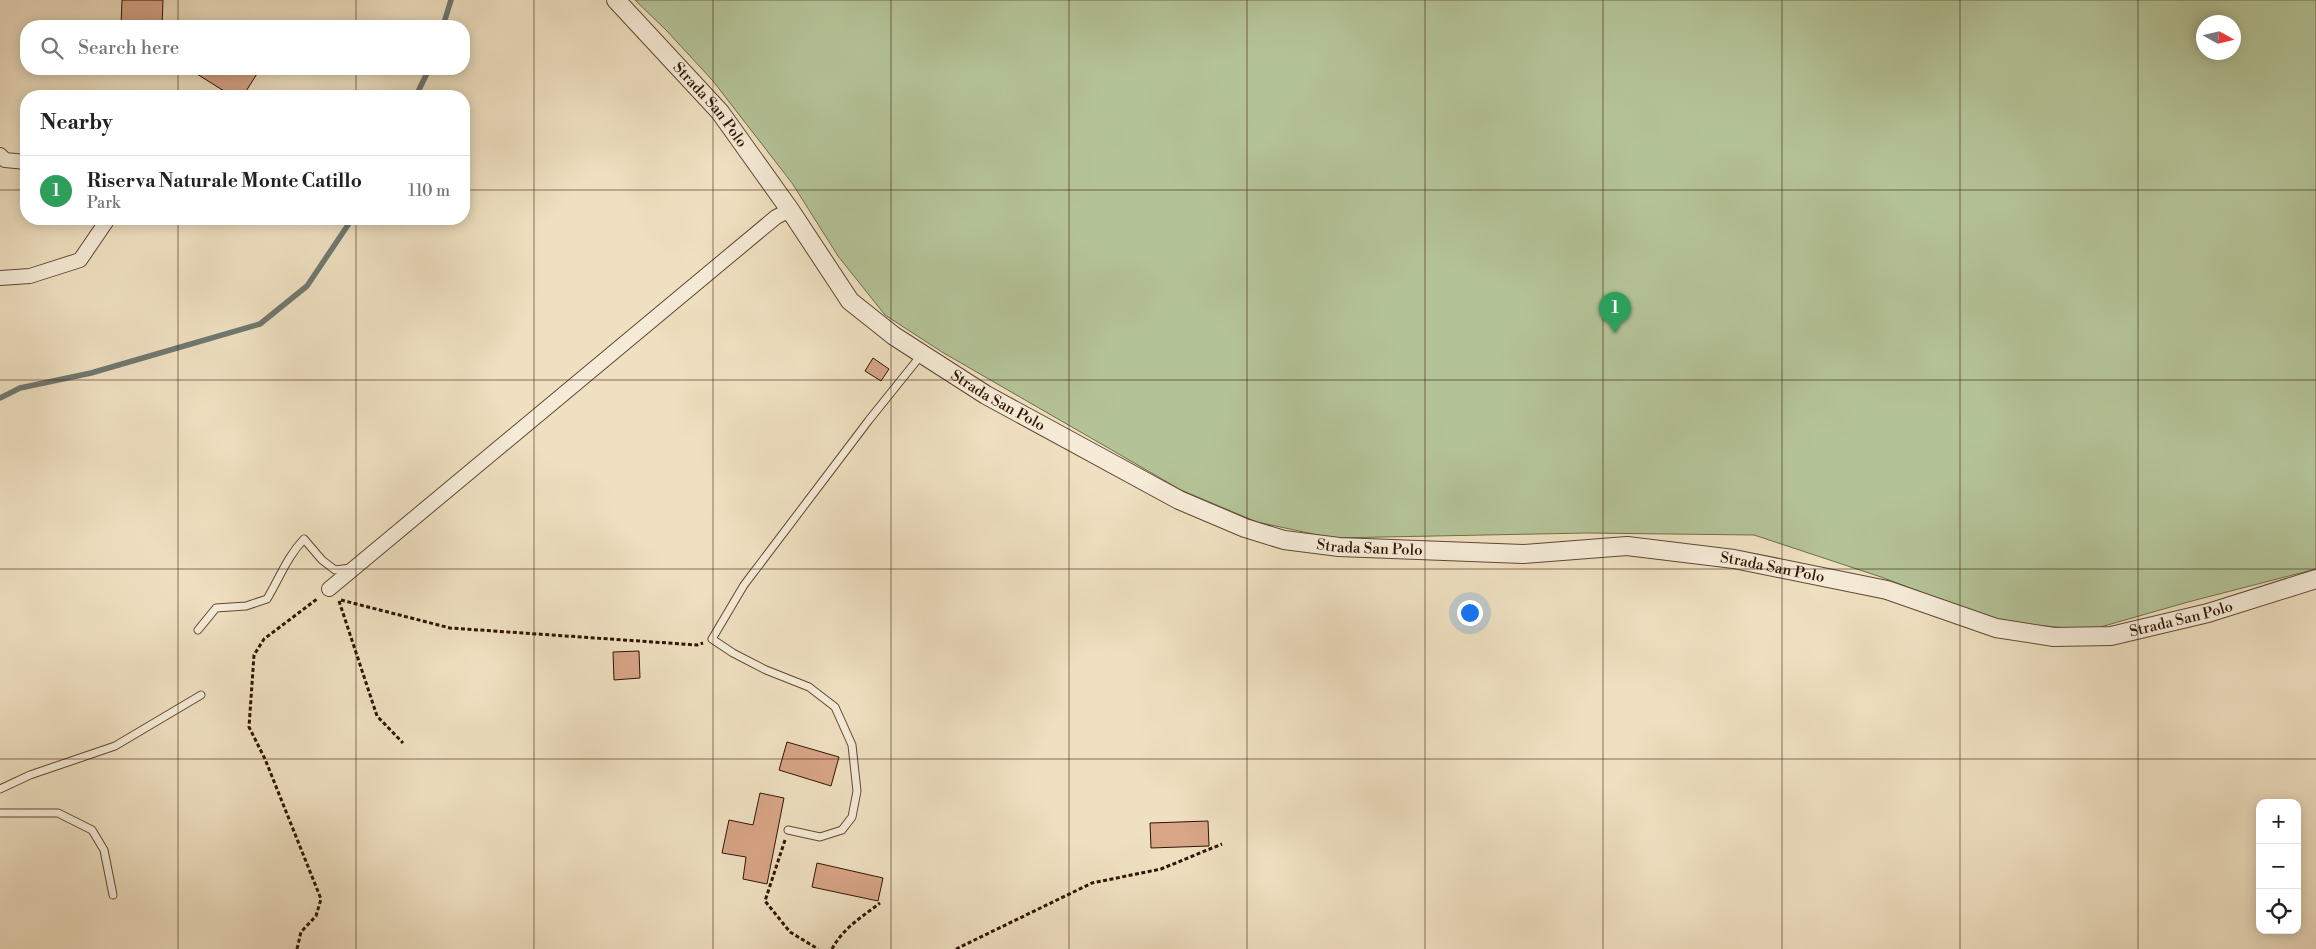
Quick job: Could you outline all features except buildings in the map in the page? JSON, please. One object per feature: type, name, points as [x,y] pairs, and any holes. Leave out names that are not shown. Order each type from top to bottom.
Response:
[{"type":"street","name":"Strada San Polo","points":[[616,0],[720,112],[790,210],[850,301],[894,336],[986,395],[1179,500],[1246,528],[1284,540],[1339,547],[1524,554],[1627,546],[1724,558],[1887,590],[1996,628],[2054,637],[2110,636],[2208,613],[2316,580]]},
{"type":"street","points":[[3,157],[20,161]]},
{"type":"street","points":[[334,594],[353,568],[776,218],[790,210]]},
{"type":"street","points":[[0,278],[30,276],[80,260],[104,225]]},
{"type":"lane","points":[[788,830],[820,837],[842,830],[852,817],[856,791],[852,745],[835,707],[809,687],[766,670],[733,653],[712,639],[744,585],[923,353]]},
{"type":"lane","points":[[198,630],[216,608],[246,606],[267,599],[279,579],[290,553],[304,539],[322,560],[335,570],[353,568]]},
{"type":"lane","points":[[0,789],[30,775],[115,746],[201,695]]},
{"type":"lane","points":[[0,812],[58,813],[92,830],[104,850],[113,895]]},
{"type":"path","points":[[297,949],[301,932],[316,916],[321,899],[265,759],[249,726],[254,655],[264,639],[334,594],[450,628],[697,646],[712,639]]},
{"type":"path","points":[[334,594],[377,716],[403,743]]},
{"type":"path","points":[[788,830],[765,901],[790,932],[818,949]]},
{"type":"path","points":[[956,949],[1092,883],[1161,869],[1222,844]]},
{"type":"path","points":[[832,949],[837,939],[848,927],[880,903]]},
{"type":"green space","points":[[635,0],[2316,0],[2316,569],[2090,630],[2000,622],[1881,577],[1754,535],[1587,533],[1332,538],[1257,522],[1181,490],[942,352],[885,315],[838,256],[792,183],[713,81],[666,30]]},
{"type":"waterway","points":[[445,20],[451,0]]},
{"type":"waterway","points":[[419,90],[426,75]]},
{"type":"waterway","points":[[0,398],[20,388],[91,373],[260,324],[307,286],[348,225]]},
{"type":"place","name":"Riserva Naturale Monte Catillo","points":[[1615,333]]}]
